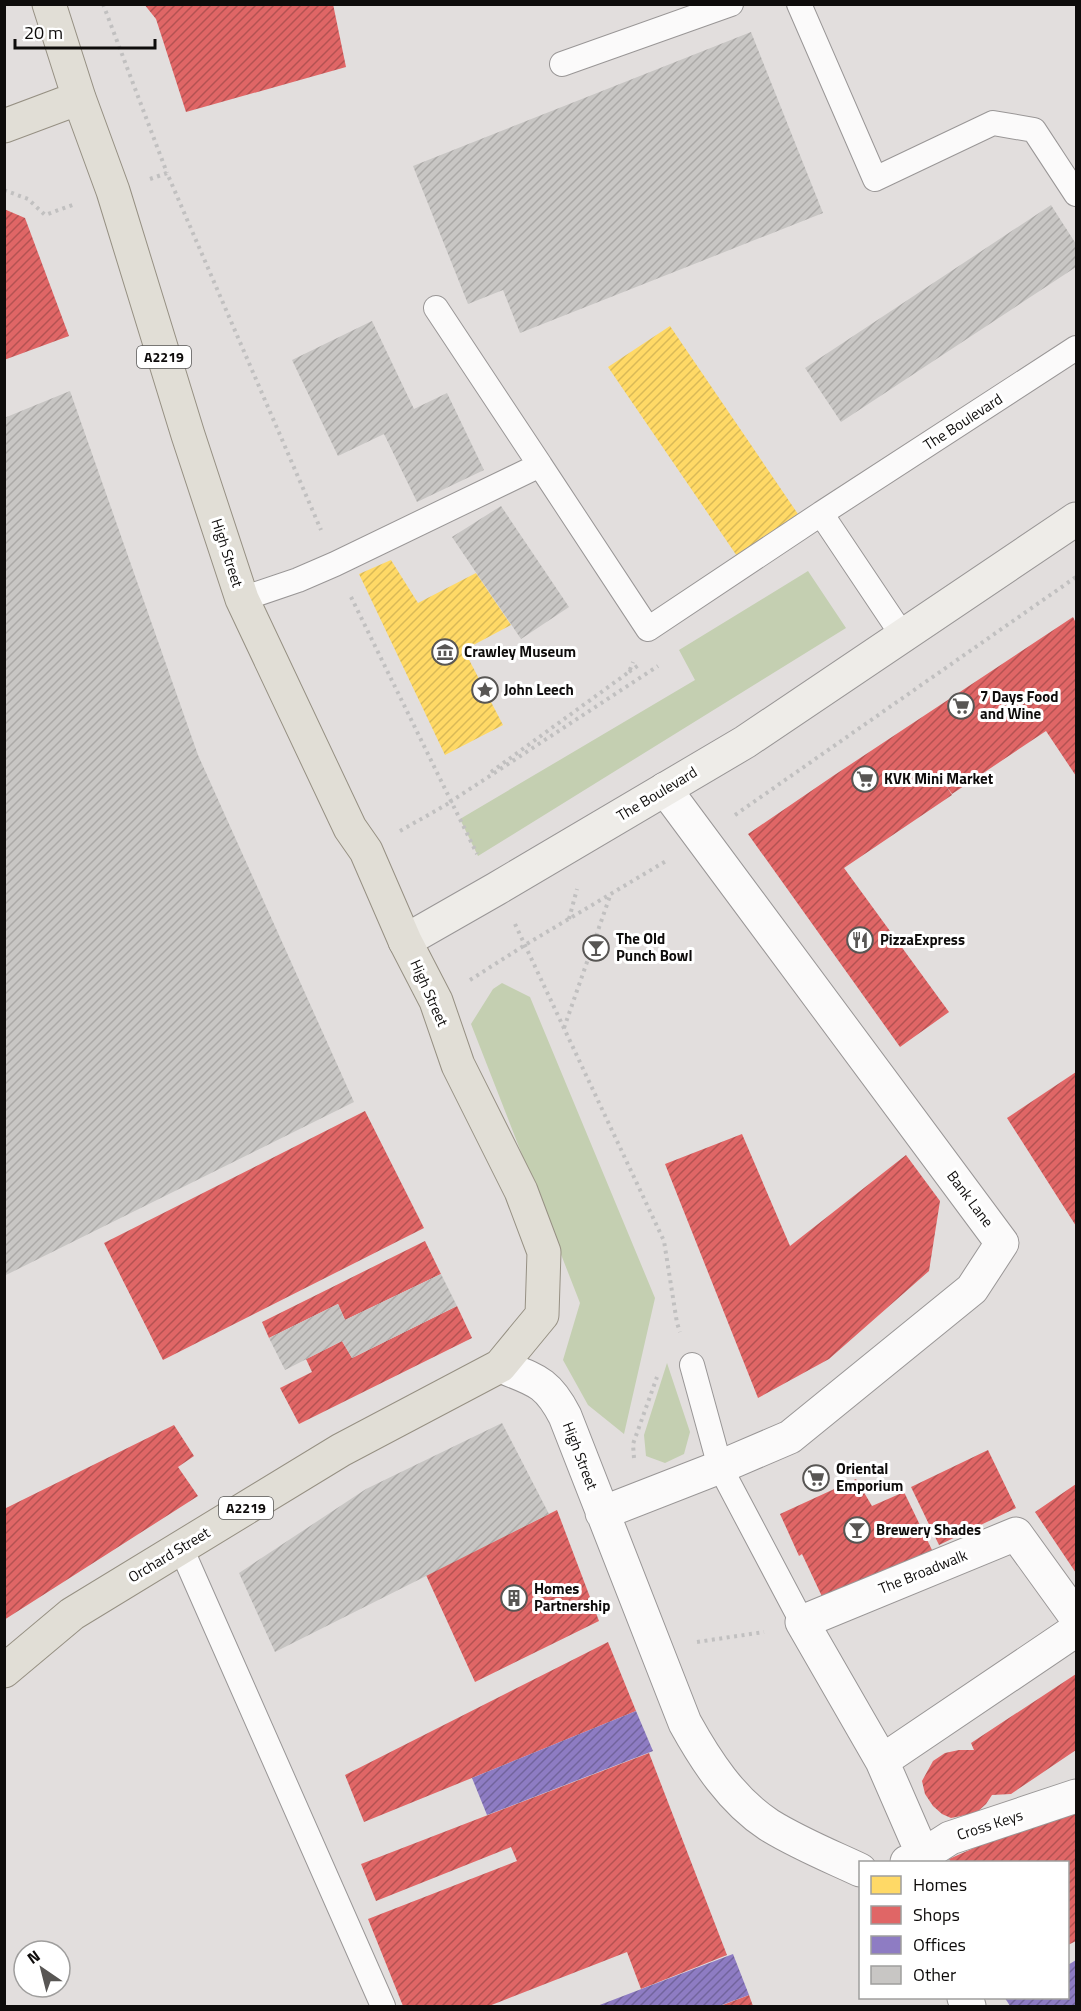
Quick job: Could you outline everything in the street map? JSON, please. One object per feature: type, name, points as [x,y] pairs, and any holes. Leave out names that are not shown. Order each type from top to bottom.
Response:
[{"type":"main road","name":"High Street","points":[[49,4],[79,98],[113,191],[188,435],[242,599],[350,828],[366,851],[405,941],[436,1002],[458,1065],[521,1191],[544,1252],[542,1315],[500,1366]]},
{"type":"main road","points":[[4,126],[79,98]]},
{"type":"main road","name":"Orchard Street","points":[[4,1671],[72,1614],[341,1450],[500,1366]]},
{"type":"street","name":"The Boulevard","points":[[405,941],[496,890],[745,742],[1077,519]]},
{"type":"street","name":"Bank Lane","points":[[602,1513],[790,1437],[972,1289],[1002,1243],[665,789]]},
{"type":"street","name":"High Street","points":[[500,1366],[536,1380],[555,1396],[565,1416],[686,1723],[706,1760],[738,1799],[768,1824],[859,1869]]},
{"type":"street","name":"The Broadwalk","points":[[802,1622],[1016,1534],[1077,1617]]},
{"type":"street","points":[[802,1622],[882,1761],[918,1860]]},
{"type":"street","points":[[882,1761],[1077,1630]]},
{"type":"street","name":"Cross Keys","points":[[918,1860],[950,1838],[1077,1796]]},
{"type":"lane","points":[[562,64],[731,4]]},
{"type":"lane","points":[[799,4],[875,179],[993,123],[1034,130],[1077,194]]},
{"type":"lane","points":[[436,308],[648,628]]},
{"type":"lane","name":"The Boulevard","points":[[648,628],[1077,348]]},
{"type":"lane","points":[[242,599],[298,580],[335,564],[540,465]]},
{"type":"lane","points":[[822,513],[903,636]]},
{"type":"lane","points":[[692,1365],[720,1467],[802,1622]]},
{"type":"lane","points":[[181,1548],[383,2007]]},
{"type":"path","points":[[103,4],[167,173],[335,564],[450,802],[496,890]]},
{"type":"path","points":[[4,190],[28,199],[45,215],[167,173]]},
{"type":"path","points":[[673,1333],[677,1323],[664,1241],[525,945],[702,838],[1076,579]]},
{"type":"path","points":[[366,851],[450,802],[628,672],[648,628]]},
{"type":"path","points":[[564,1029],[610,895]]},
{"type":"path","points":[[638,1499],[633,1444],[658,1376]]},
{"type":"path","points":[[654,1645],[697,1642],[772,1631],[802,1622]]},
{"type":"path","points":[[697,1642],[701,1652]]},
{"type":"green space","points":[[808,571],[846,628],[478,856],[460,819],[695,680],[679,650]]},
{"type":"green space","points":[[502,983],[530,997],[655,1298],[624,1434],[588,1405],[563,1360],[580,1303],[471,1024],[493,989]]},
{"type":"green space","points":[[667,1363],[690,1432],[684,1454],[665,1463],[646,1456],[644,1435]]},
{"type":"building: Homes","points":[[670,326],[800,517],[739,559],[608,367]]},
{"type":"building: Homes","points":[[391,560],[418,603],[476,573],[511,625],[464,650],[503,725],[445,755],[359,574]]},
{"type":"building: Shops","points":[[144,4],[333,4],[346,67],[186,112],[156,19]]},
{"type":"building: Shops","points":[[4,209],[25,218],[69,336],[4,360]]},
{"type":"building: Shops","points":[[1073,617],[1076,623],[1076,776],[1046,731],[952,794],[945,784],[952,795],[844,868],[949,1012],[900,1047],[748,834]]},
{"type":"building: Shops","points":[[1076,1072],[1076,1226],[1007,1118]]},
{"type":"building: Shops","points":[[365,1111],[424,1228],[163,1360],[104,1243]]},
{"type":"building: Shops","points":[[742,1134],[790,1246],[906,1155],[940,1201],[929,1271],[829,1359],[758,1398],[665,1164]]},
{"type":"building: Shops","points":[[425,1241],[441,1274],[345,1320],[338,1304],[269,1338],[262,1322]]},
{"type":"building: Shops","points":[[457,1306],[472,1338],[299,1424],[280,1388],[312,1372],[306,1359],[342,1341],[352,1358]]},
{"type":"building: Shops","points":[[174,1425],[194,1456],[178,1467],[198,1496],[4,1620],[4,1509]]},
{"type":"building: Shops","points":[[988,1450],[1016,1508],[939,1545],[911,1487]]},
{"type":"building: Shops","points":[[856,1479],[872,1506],[904,1492],[933,1552],[826,1605],[802,1554],[799,1556],[780,1514]]},
{"type":"building: Shops","points":[[1076,1484],[1076,1573],[1035,1512]]},
{"type":"building: Shops","name":"Homes Partnership","points":[[557,1510],[599,1621],[475,1682],[426,1575]]},
{"type":"building: Shops","points":[[608,1642],[636,1711],[364,1822],[345,1775]]},
{"type":"building: Shops","points":[[1076,1674],[1076,1750],[1011,1794],[992,1795],[976,1813],[951,1818],[933,1806],[925,1794],[922,1781],[933,1761],[945,1753],[974,1750],[971,1743]]},
{"type":"building: Shops","points":[[649,1753],[727,1955],[641,1989],[627,1952],[489,2006],[403,2006],[368,1919],[517,1861],[511,1847],[376,1901],[361,1864]]},
{"type":"building: Shops","points":[[1076,1806],[1076,1941],[1069,1944],[1069,1861],[950,1861],[949,1859],[1055,1812]]},
{"type":"building: Shops","points":[[749,1995],[753,2006],[720,2006]]},
{"type":"building: Offices","points":[[636,1711],[653,1751],[487,1815],[472,1778]]},
{"type":"building: Offices","points":[[733,1954],[749,1995],[719,2006],[597,2006]]},
{"type":"building: Offices","points":[[1076,1960],[1076,2006],[1010,2006],[1006,1999],[1069,1999],[1069,1964]]},
{"type":"building: Other","points":[[751,32],[823,213],[520,333],[503,290],[468,304],[413,166]]},
{"type":"building: Other","points":[[1051,205],[1076,244],[1076,267],[841,422],[805,368]]},
{"type":"building: Other","points":[[372,321],[414,409],[447,393],[484,470],[417,502],[384,434],[338,456],[292,360]]},
{"type":"building: Other","points":[[70,391],[198,755],[354,1102],[4,1276],[4,418]]},
{"type":"building: Other","points":[[501,506],[569,607],[521,639],[452,537]]},
{"type":"building: Other","points":[[441,1274],[457,1306],[352,1358],[342,1341],[285,1370],[269,1338],[338,1304],[345,1320]]},
{"type":"building: Other","points":[[502,1423],[549,1514],[275,1652],[239,1573],[366,1489]]},
{"type":"place","name":"Crawley Museum","points":[[445,652]]},
{"type":"place","name":"John Leech","points":[[485,690]]},
{"type":"place","name":"7 Days Food and Wine","points":[[961,706]]},
{"type":"place","name":"KVK Mini Market","points":[[865,779]]},
{"type":"place","name":"PizzaExpress","points":[[860,940]]},
{"type":"place","name":"The Old Punch Bowl","points":[[596,948]]},
{"type":"place","name":"Oriental Emporium","points":[[816,1478]]},
{"type":"place","name":"Brewery Shades","points":[[857,1530]]},
{"type":"place","name":"Homes Partnership","points":[[514,1598]]}]
